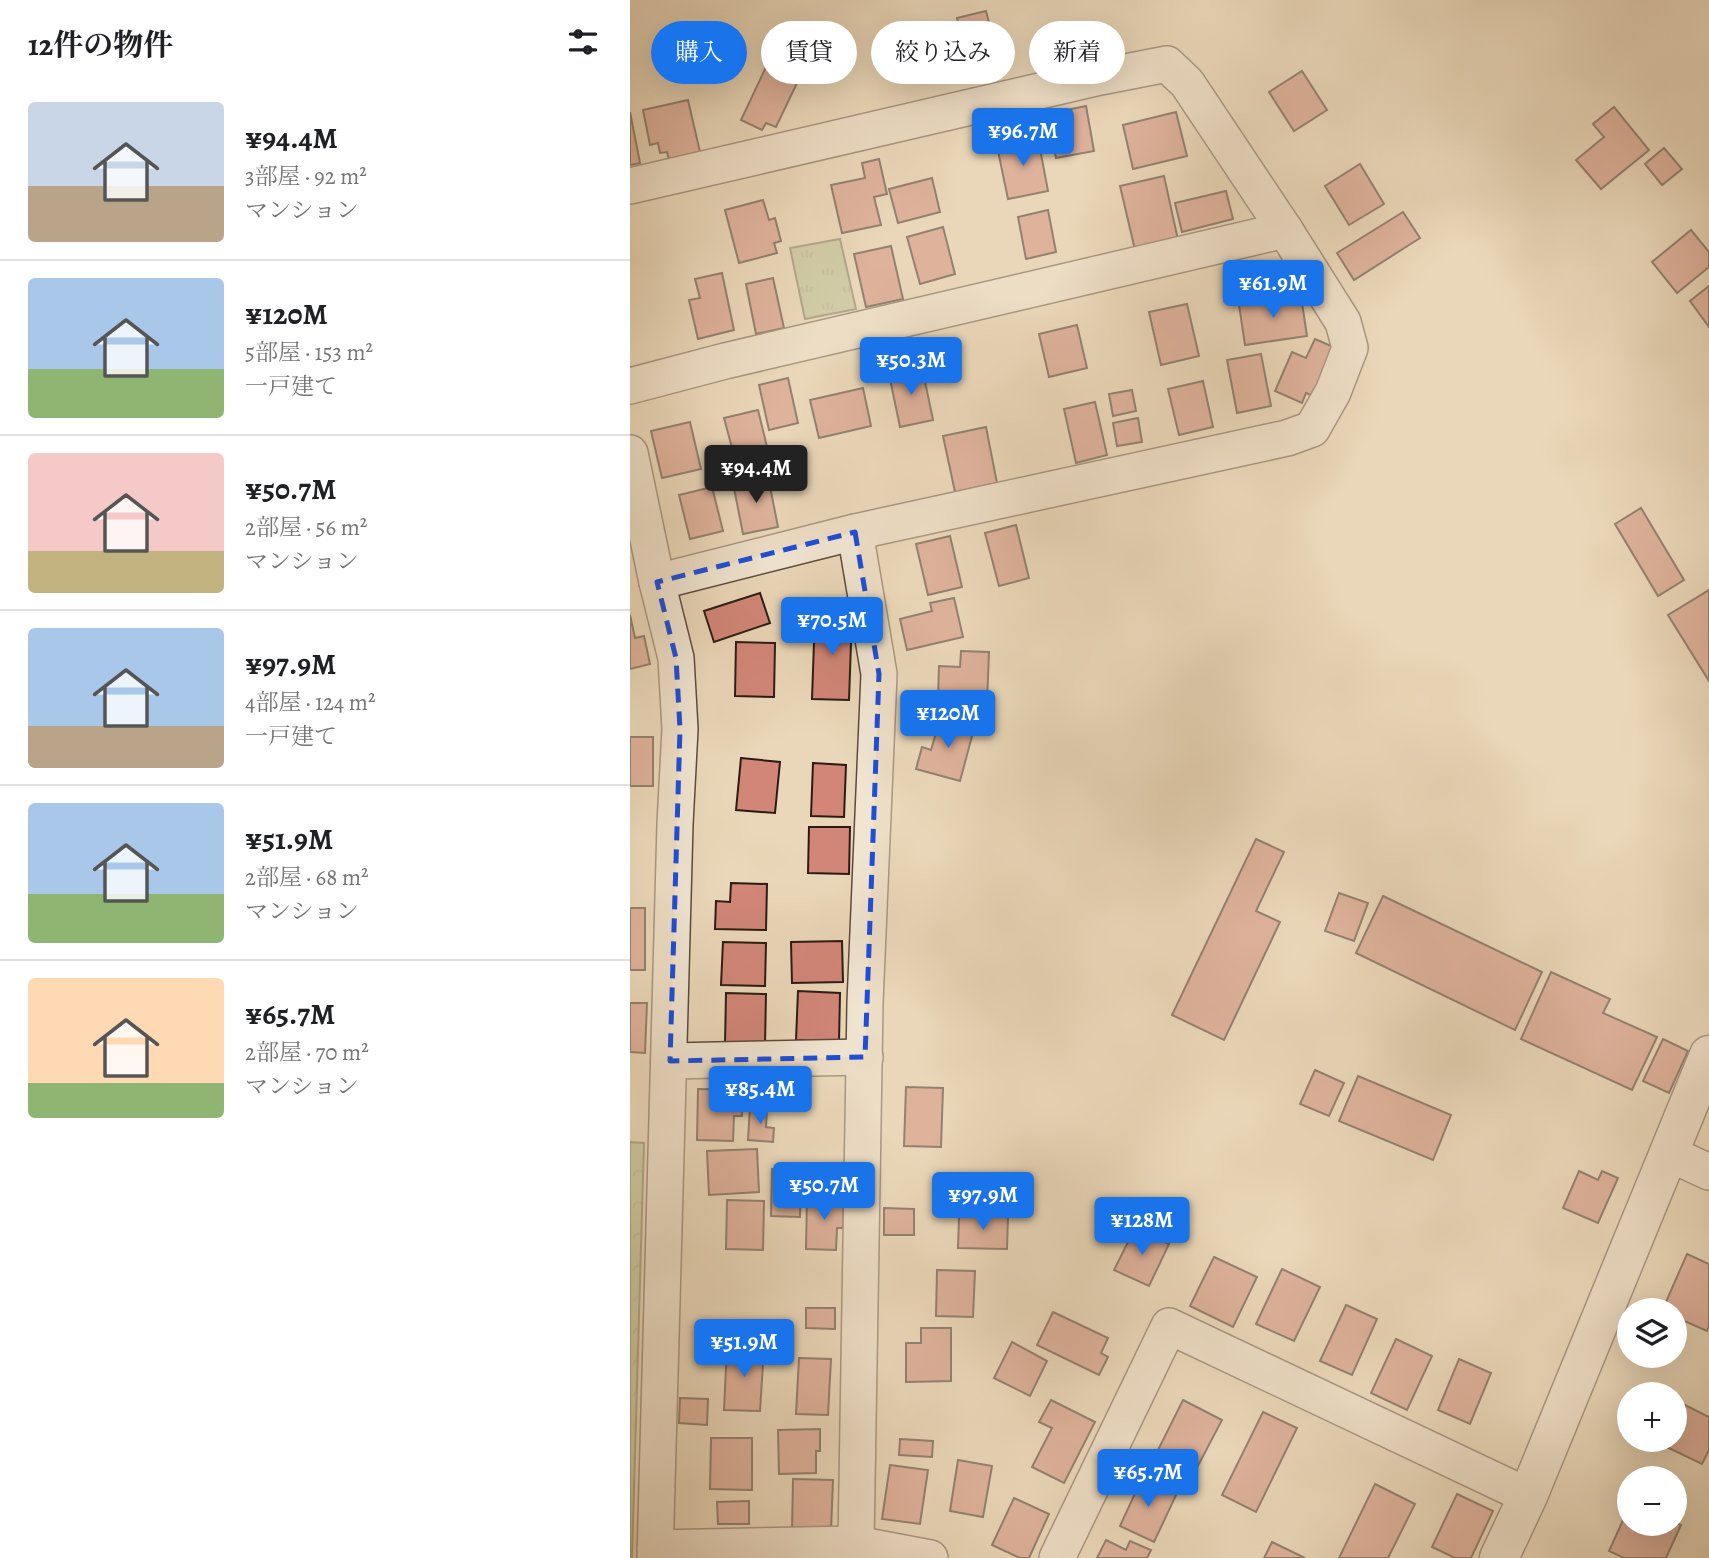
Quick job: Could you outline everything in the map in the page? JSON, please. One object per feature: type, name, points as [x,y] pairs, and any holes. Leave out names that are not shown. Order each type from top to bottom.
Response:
[{"type":"street","points":[[630,186],[1100,77],[1167,64],[1187,83],[1285,230],[1343,322],[1350,348],[1333,392],[1312,429],[1287,438],[855,532],[657,582]]},
{"type":"street","points":[[630,386],[725,361],[1285,230]]},
{"type":"street","points":[[630,453],[676,658],[680,729],[675,824],[655,1553],[856,1544],[930,1558]]},
{"type":"street","points":[[855,532],[879,674],[865,1057],[856,1544]]},
{"type":"street","points":[[1499,1558],[1528,1496],[1709,1055]]},
{"type":"street","points":[[670,1061],[865,1057]]},
{"type":"street","points":[[1670,1154],[1709,1172]]},
{"type":"street","points":[[1057,1558],[1169,1326],[1528,1496]]},
{"type":"highlighted area","points":[[855,532],[879,674],[865,1057],[670,1061],[680,729],[676,658],[657,582]]},
{"type":"green space","points":[[840,239],[856,309],[805,319],[790,248]]},
{"type":"green space","points":[[630,1142],[644,1143],[632,1558],[630,1558]]},
{"type":"building","points":[[986,11],[989,21],[958,21],[957,18]]},
{"type":"building","points":[[1302,71],[1327,110],[1294,131],[1269,92]]},
{"type":"building","points":[[761,78],[761,84],[797,84],[776,127],[766,123],[762,130],[741,120]]},
{"type":"building","points":[[688,100],[700,152],[669,160],[667,152],[660,153],[658,143],[650,145],[643,110]]},
{"type":"building","points":[[1086,106],[1094,151],[1056,158],[1047,114]]},
{"type":"building","points":[[1614,107],[1649,150],[1601,189],[1576,160],[1604,137],[1593,124]]},
{"type":"building","points":[[630,112],[640,163],[630,165]]},
{"type":"building","points":[[1176,112],[1187,156],[1133,169],[1123,125]]},
{"type":"building","points":[[1038,138],[1048,191],[1008,199],[997,146]]},
{"type":"building","points":[[1664,148],[1682,169],[1662,185],[1645,164]]},
{"type":"building","points":[[879,159],[887,194],[874,197],[881,225],[842,233],[831,185],[865,178],[862,163]]},
{"type":"building","points":[[1360,164],[1384,204],[1349,225],[1325,186]]},
{"type":"building","points":[[1164,176],[1178,240],[1135,250],[1120,186]]},
{"type":"building","points":[[932,178],[940,212],[898,223],[889,189]]},
{"type":"building","points":[[1226,191],[1233,219],[1182,232],[1175,203]]},
{"type":"building","points":[[763,200],[769,220],[775,218],[781,241],[774,243],[777,253],[739,263],[725,210]]},
{"type":"building","points":[[1048,210],[1056,252],[1026,259],[1018,217]]},
{"type":"building","points":[[1403,212],[1420,238],[1354,280],[1337,253]]},
{"type":"building","points":[[943,227],[955,274],[920,284],[907,237]]},
{"type":"building","points":[[1691,230],[1709,252],[1709,267],[1677,293],[1652,262]]},
{"type":"building","points":[[891,246],[903,299],[866,307],[854,254]]},
{"type":"building","points":[[722,273],[734,330],[698,339],[689,300],[700,298],[695,279]]},
{"type":"building","points":[[773,278],[784,328],[756,334],[746,284]]},
{"type":"building","points":[[1709,286],[1709,327],[1690,301]]},
{"type":"building","points":[[1301,296],[1307,336],[1245,345],[1239,305]]},
{"type":"building","points":[[1187,304],[1199,356],[1161,365],[1149,312]]},
{"type":"building","points":[[1077,325],[1087,368],[1049,377],[1039,334]]},
{"type":"building","points":[[1315,339],[1338,349],[1316,397],[1306,393],[1302,403],[1275,391],[1292,352],[1306,358]]},
{"type":"building","points":[[1261,354],[1271,406],[1237,413],[1227,360]]},
{"type":"building","points":[[922,367],[933,420],[900,427],[889,374]]},
{"type":"building","points":[[788,378],[798,423],[769,430],[759,385]]},
{"type":"building","points":[[1203,381],[1213,427],[1179,435],[1168,389]]},
{"type":"building","points":[[863,388],[871,426],[819,438],[810,400]]},
{"type":"building","points":[[1132,390],[1136,411],[1113,416],[1109,394]]},
{"type":"building","points":[[1095,402],[1107,455],[1076,463],[1064,409]]},
{"type":"building","points":[[758,410],[768,451],[735,459],[724,418]]},
{"type":"building","points":[[1138,418],[1142,442],[1117,446],[1113,423]]},
{"type":"building","points":[[690,422],[701,469],[662,478],[651,431]]},
{"type":"building","points":[[986,427],[997,483],[955,492],[943,436]]},
{"type":"building","points":[[768,476],[778,527],[743,534],[733,483]]},
{"type":"building","points":[[712,487],[723,531],[690,539],[679,495]]},
{"type":"building","points":[[1641,508],[1684,580],[1658,596],[1615,524]]},
{"type":"building","points":[[1016,525],[1029,578],[999,586],[985,533]]},
{"type":"building","points":[[950,536],[962,587],[928,595],[916,544]]},
{"type":"building","points":[[1709,590],[1709,681],[1668,615]]},
{"type":"building","points":[[760,593],[770,623],[714,642],[704,611]]},
{"type":"building","points":[[954,598],[963,637],[907,650],[900,619],[932,611],[930,603]]},
{"type":"building","points":[[815,614],[852,615],[849,700],[812,699]]},
{"type":"building","points":[[630,615],[635,638],[644,636],[650,664],[630,669]]},
{"type":"building","points":[[736,642],[775,643],[774,697],[735,696]]},
{"type":"building","points":[[961,651],[989,652],[987,702],[938,700],[939,666],[960,667]]},
{"type":"building","points":[[941,716],[975,725],[960,781],[916,769],[922,747],[931,750]]},
{"type":"building","points":[[630,737],[653,737],[653,786],[630,786]]},
{"type":"building","points":[[741,758],[780,762],[775,813],[736,810]]},
{"type":"building","points":[[813,763],[846,765],[844,817],[811,816]]},
{"type":"building","points":[[809,827],[850,827],[849,874],[808,873]]},
{"type":"building","points":[[1256,839],[1284,852],[1256,911],[1280,922],[1224,1040],[1172,1015]]},
{"type":"building","points":[[731,883],[767,884],[766,930],[715,929],[716,901],[730,902]]},
{"type":"building","points":[[1339,893],[1368,903],[1354,941],[1325,931]]},
{"type":"building","points":[[1383,896],[1542,972],[1515,1030],[1356,953]]},
{"type":"building","points":[[630,908],[645,908],[645,970],[630,970]]},
{"type":"building","points":[[842,941],[843,982],[792,983],[791,942]]},
{"type":"building","points":[[723,942],[766,943],[765,986],[721,985]]},
{"type":"building","points":[[1551,972],[1610,999],[1603,1013],[1657,1037],[1632,1090],[1521,1039]]},
{"type":"building","points":[[798,991],[840,993],[839,1042],[796,1040]]},
{"type":"building","points":[[726,993],[766,994],[765,1045],[725,1044]]},
{"type":"building","points":[[630,1003],[647,1003],[645,1053],[630,1052]]},
{"type":"building","points":[[1663,1039],[1688,1051],[1669,1093],[1643,1081]]},
{"type":"building","points":[[1315,1070],[1344,1083],[1329,1116],[1300,1104]]},
{"type":"building","points":[[1358,1076],[1451,1115],[1433,1160],[1339,1121]]},
{"type":"building","points":[[906,1087],[943,1088],[941,1147],[904,1146]]},
{"type":"building","points":[[698,1089],[743,1090],[742,1116],[734,1116],[733,1141],[697,1140]]},
{"type":"building","points":[[750,1107],[767,1108],[766,1127],[774,1128],[773,1142],[748,1140]]},
{"type":"building","points":[[757,1149],[759,1192],[709,1195],[707,1151]]},
{"type":"building","points":[[772,1169],[801,1169],[800,1217],[771,1216]]},
{"type":"building","points":[[1579,1171],[1598,1180],[1602,1171],[1618,1178],[1598,1223],[1563,1208]]},
{"type":"building","points":[[807,1196],[844,1197],[843,1228],[837,1228],[836,1250],[806,1249]]},
{"type":"building","points":[[727,1200],[764,1201],[763,1250],[726,1249]]},
{"type":"building","points":[[884,1208],[914,1209],[914,1235],[884,1235]]},
{"type":"building","points":[[959,1216],[1008,1217],[1007,1249],[958,1248]]},
{"type":"building","points":[[1135,1228],[1169,1244],[1149,1286],[1114,1270]]},
{"type":"building","points":[[1687,1254],[1709,1264],[1707,1331],[1687,1322],[1687,1298],[1668,1298]]},
{"type":"building","points":[[1214,1257],[1257,1277],[1233,1327],[1190,1306]]},
{"type":"building","points":[[1282,1269],[1320,1287],[1294,1341],[1256,1324]]},
{"type":"building","points":[[937,1270],[975,1271],[973,1317],[936,1316]]},
{"type":"building","points":[[1346,1305],[1377,1319],[1352,1375],[1320,1361]]},
{"type":"building","points":[[806,1308],[835,1308],[835,1329],[806,1328]]},
{"type":"building","points":[[1053,1312],[1108,1338],[1101,1353],[1108,1357],[1099,1375],[1037,1345]]},
{"type":"building","points":[[921,1328],[951,1328],[951,1381],[906,1382],[906,1343],[921,1343]]},
{"type":"building","points":[[1396,1339],[1432,1356],[1407,1410],[1371,1393]]},
{"type":"building","points":[[1012,1342],[1047,1361],[1030,1396],[994,1378]]},
{"type":"building","points":[[727,1346],[764,1348],[760,1411],[724,1410]]},
{"type":"building","points":[[799,1358],[831,1359],[828,1415],[796,1414]]},
{"type":"building","points":[[1459,1359],[1491,1373],[1470,1424],[1438,1410]]},
{"type":"building","points":[[680,1398],[708,1399],[707,1425],[679,1423]]},
{"type":"building","points":[[1051,1400],[1095,1422],[1064,1483],[1032,1467],[1052,1428],[1039,1422]]},
{"type":"building","points":[[1183,1400],[1222,1420],[1190,1481],[1152,1462]]},
{"type":"building","points":[[1687,1406],[1709,1417],[1709,1450],[1702,1464],[1677,1452],[1687,1452]]},
{"type":"building","points":[[1263,1412],[1297,1428],[1256,1512],[1222,1495]]},
{"type":"building","points":[[820,1429],[816,1473],[779,1474],[778,1430]]},
{"type":"building","points":[[711,1438],[752,1438],[752,1490],[710,1489]]},
{"type":"building","points":[[900,1439],[933,1441],[932,1457],[899,1455]]},
{"type":"building","points":[[958,1460],[992,1466],[983,1517],[950,1511]]},
{"type":"building","points":[[890,1465],[928,1470],[920,1524],[882,1519]]},
{"type":"building","points":[[1143,1476],[1177,1493],[1154,1542],[1120,1526]]},
{"type":"building","points":[[793,1479],[833,1480],[831,1531],[792,1530]]},
{"type":"building","points":[[1375,1484],[1415,1504],[1388,1558],[1339,1558]]},
{"type":"building","points":[[1457,1494],[1493,1511],[1471,1558],[1455,1558],[1432,1547]]},
{"type":"building","points":[[1014,1498],[1049,1514],[1029,1558],[1020,1558],[992,1545]]},
{"type":"building","points":[[749,1501],[749,1524],[718,1524],[717,1502]]},
{"type":"building","points":[[1617,1533],[1617,1536],[1676,1536],[1666,1558],[1624,1558],[1609,1551]]},
{"type":"building","points":[[1106,1540],[1126,1550],[1130,1541],[1151,1550],[1147,1558],[1097,1558]]},
{"type":"building","points":[[1272,1542],[1305,1558],[1264,1558]]}]
